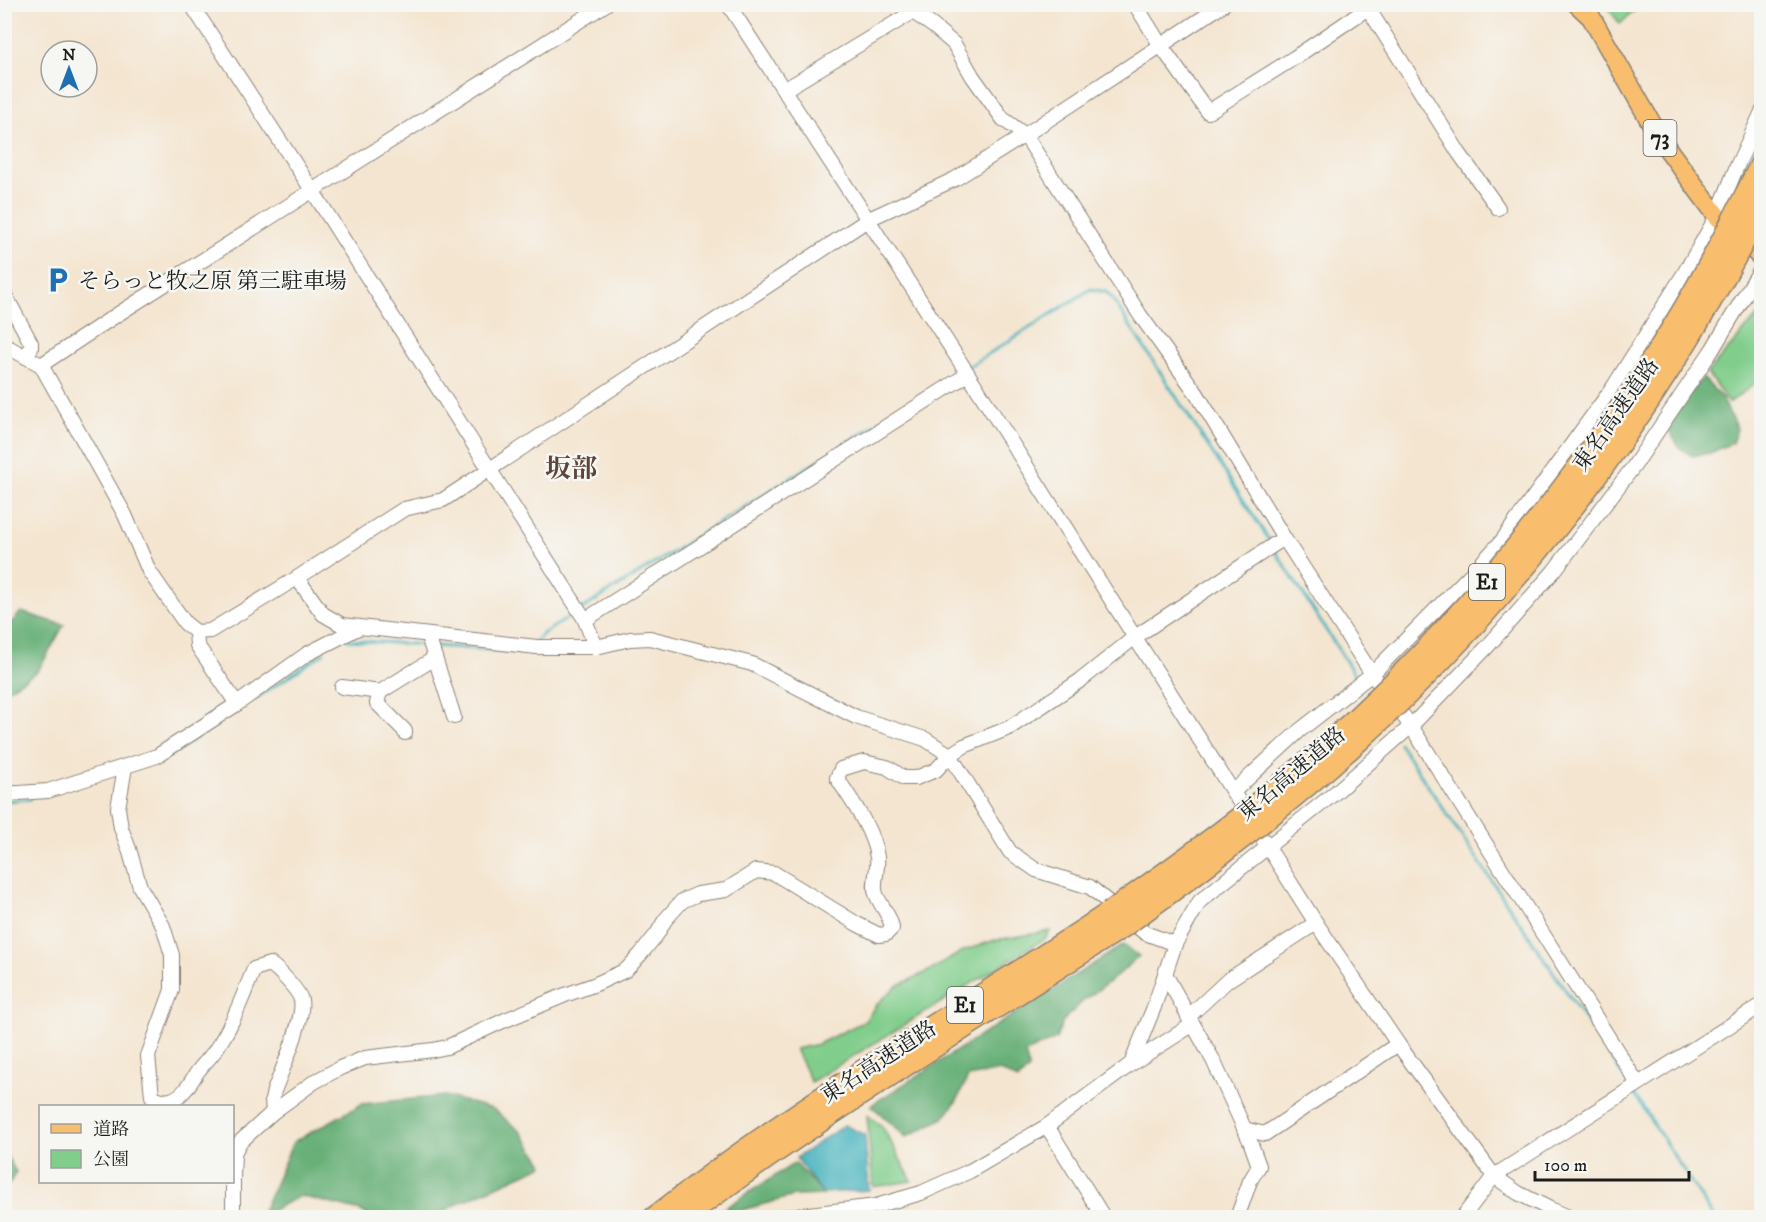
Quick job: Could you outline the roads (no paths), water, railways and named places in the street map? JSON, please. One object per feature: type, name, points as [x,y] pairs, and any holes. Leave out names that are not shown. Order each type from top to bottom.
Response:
[{"type":"highway","name":"東名高速道路","points":[[654,1218],[739,1164],[852,1100],[1115,920],[1173,867],[1280,785],[1381,694],[1467,606],[1577,470],[1675,326],[1708,268],[1761,162]]},
{"type":"highway","name":"東名高速道路","points":[[683,1218],[739,1164],[821,1097],[1115,920],[1242,839],[1319,776],[1406,695],[1446,655],[1530,560],[1585,490],[1659,385],[1722,281],[1761,206]]},
{"type":"main road","name":"73","points":[[1577,4],[1591,17],[1661,140],[1721,219],[1761,258]]},
{"type":"street","points":[[191,4],[582,615],[596,647]]},
{"type":"street","points":[[41,365],[606,4]]},
{"type":"street","points":[[728,4],[965,369],[1267,847],[1398,1044],[1494,1176],[1518,1193],[1571,1218]]},
{"type":"street","points":[[1135,4],[1161,46],[1208,112],[1371,6],[1459,153],[1498,208]]},
{"type":"street","points":[[4,345],[41,365],[125,515],[149,571],[185,623],[196,632],[210,631],[404,509],[443,500],[869,219],[955,179],[1224,4]]},
{"type":"street","points":[[784,90],[911,8],[954,44],[973,77],[1003,119],[1025,135],[1140,315],[1197,394],[1276,543],[1633,1087]]},
{"type":"street","points":[[1721,219],[1737,166],[1761,112]]},
{"type":"street","points":[[1233,792],[1299,731],[1364,680],[1501,542],[1614,387],[1685,272],[1721,219],[1761,128]]},
{"type":"street","points":[[1131,1064],[1154,1007],[1175,944],[1200,901],[1336,792],[1401,735],[1488,646],[1554,571],[1634,466],[1712,350],[1761,267]]},
{"type":"street","points":[[4,293],[31,343],[26,357]]},
{"type":"street","points":[[582,615],[965,369]]},
{"type":"street","points":[[234,1153],[240,1142],[273,1112],[314,1082],[340,1068],[365,1058],[447,1047],[626,970],[640,956],[665,920],[682,901],[698,894],[726,890],[756,871],[774,873],[857,924],[879,935],[886,934],[892,928],[890,917],[875,892],[878,862],[876,847],[857,809],[837,778],[841,769],[864,762],[887,767],[904,778],[916,778],[936,770],[950,755],[964,746],[1009,728],[1081,680],[1135,637],[1276,543]]},
{"type":"street","points":[[297,578],[323,614],[342,625],[431,646],[596,647],[630,639],[650,638],[752,664],[856,717],[925,739],[950,755],[1010,852],[1036,870],[1090,887],[1145,933],[1175,944]]},
{"type":"street","points":[[4,794],[48,791],[124,771],[157,756],[237,704],[307,654],[358,628]]},
{"type":"street","points":[[196,632],[197,645],[237,704]]},
{"type":"street","points":[[405,733],[377,703],[380,692],[431,646]]},
{"type":"street","points":[[431,646],[454,717]]},
{"type":"street","points":[[342,687],[380,692]]},
{"type":"street","points":[[124,771],[118,808],[121,828],[140,887],[163,926],[172,955],[172,990],[148,1056],[152,1096],[161,1100],[171,1100],[190,1085],[217,1048],[254,969],[270,964],[301,998],[298,1025],[274,1091],[273,1112]]},
{"type":"street","points":[[775,1218],[876,1206],[921,1193],[970,1171],[1047,1126],[1190,1021],[1228,980],[1316,923]]},
{"type":"street","points":[[1165,974],[1213,1060],[1259,1166],[1250,1181],[1237,1218]]},
{"type":"street","points":[[1462,1218],[1494,1176],[1761,1005]]},
{"type":"street","points":[[1244,1129],[1265,1134],[1398,1044]]},
{"type":"street","points":[[1047,1126],[1107,1218]]},
{"type":"street","points":[[232,1183],[233,1218]]},
{"type":"water","points":[[844,1125],[865,1135],[869,1190],[822,1193],[796,1158]]},
{"type":"waterway","points":[[968,367],[1091,289],[1106,292],[1271,543]]},
{"type":"waterway","points":[[582,609],[924,394]]},
{"type":"waterway","points":[[1274,549],[1358,680]]},
{"type":"waterway","points":[[535,642],[544,633],[576,613]]},
{"type":"waterway","points":[[348,640],[425,645]]},
{"type":"waterway","points":[[435,646],[521,652]]},
{"type":"waterway","points":[[255,699],[324,653]]},
{"type":"waterway","points":[[170,755],[217,725]]},
{"type":"waterway","points":[[1399,743],[1630,1086]]},
{"type":"waterway","points":[[4,801],[30,799]]},
{"type":"waterway","points":[[1633,1092],[1714,1218]]},
{"type":"place","name":"そらっと牧之原 第三駐車場","points":[[58,280]]},
{"type":"district","name":"坂部","points":[[571,468]]}]
